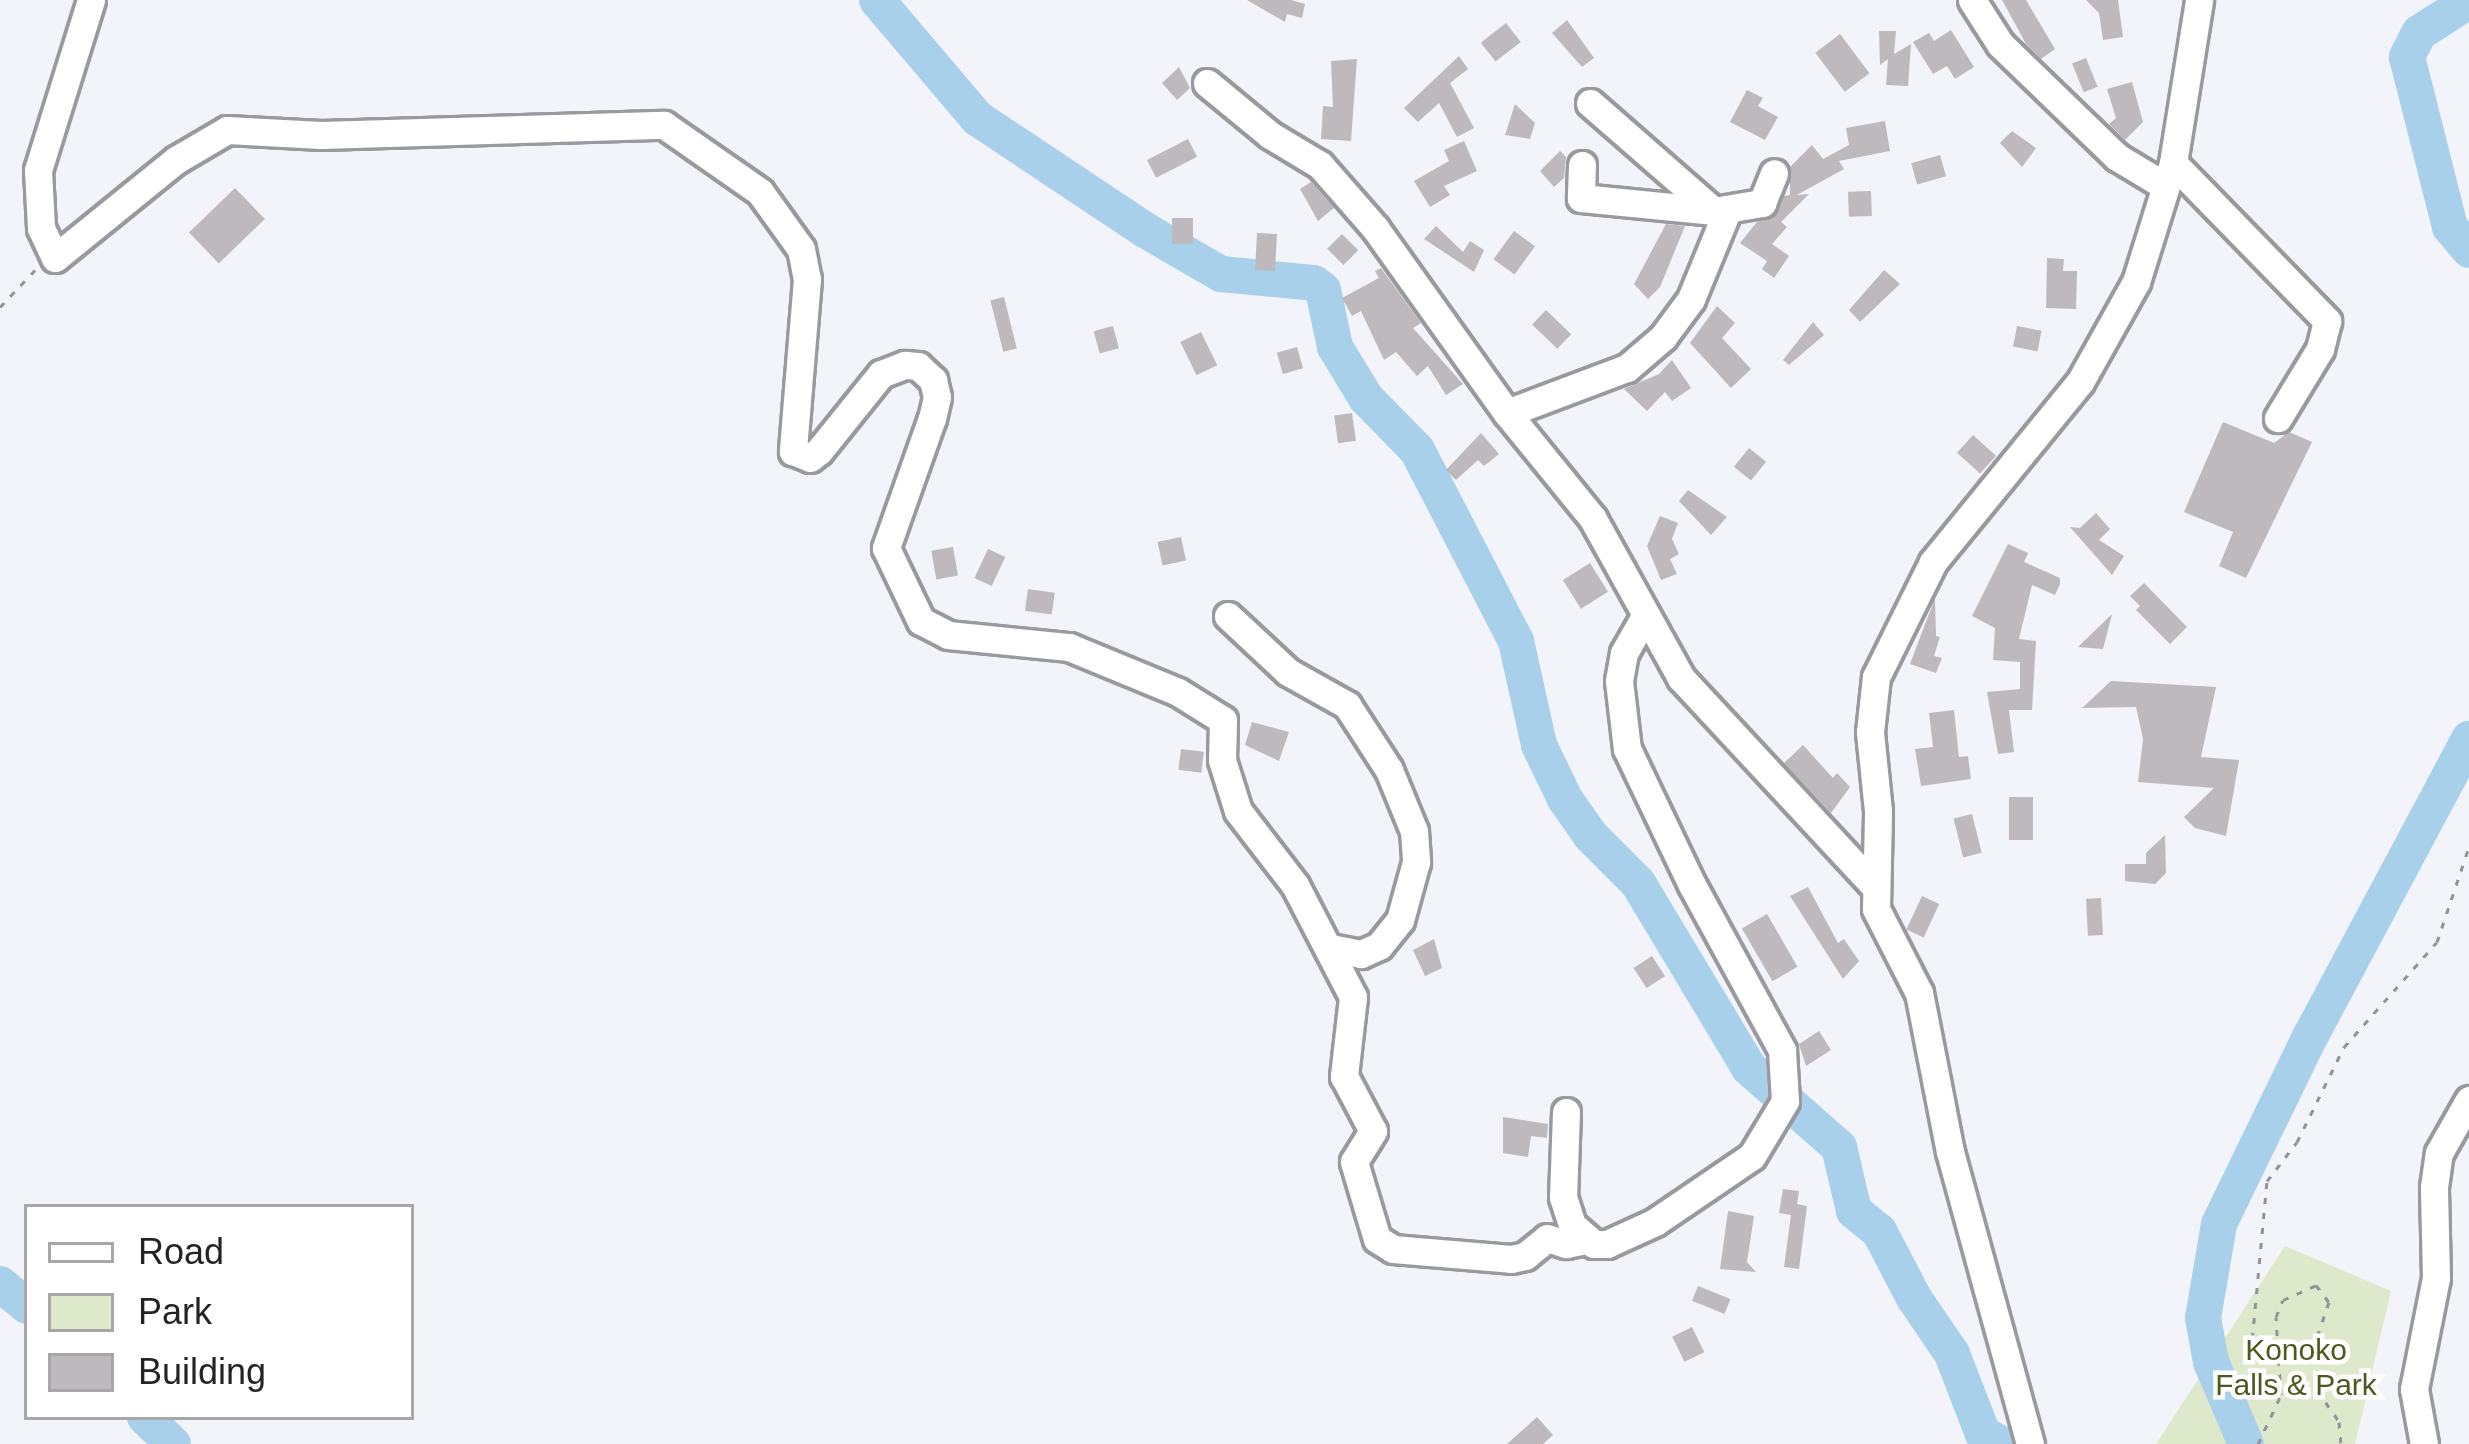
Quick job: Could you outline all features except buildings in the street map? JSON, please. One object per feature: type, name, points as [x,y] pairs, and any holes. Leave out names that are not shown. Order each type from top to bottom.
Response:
[{"type":"street","points":[[92,0],[38,170],[41,228],[50,255],[61,257],[176,160],[227,130],[321,135],[664,125],[760,192],[801,249],[807,279],[793,452],[810,458],[819,451],[881,374],[918,366],[933,380],[937,397],[932,418],[886,548],[921,621],[948,635],[1009,637],[1069,647],[1222,720],[1222,760],[1238,812],[1295,885],[1353,997],[1344,1076],[1373,1131],[1354,1162],[1377,1239],[1393,1249],[1511,1258],[1525,1256],[1547,1238],[1566,1244],[1586,1240],[1607,1244],[1655,1222],[1752,1156],[1781,1114],[1787,1083],[1782,1050],[1692,885],[1627,749],[1618,681],[1624,653],[1644,618]]},
{"type":"street","points":[[1972,0],[2000,44],[2116,157],[2169,174],[2327,321],[2320,350],[2278,418]]},
{"type":"street","points":[[2030,1444],[1950,1152],[1919,993],[1876,909],[1878,811],[1870,732],[1876,677],[1933,562],[2080,382],[2137,282],[2169,174],[2199,0]]},
{"type":"street","points":[[1207,83],[1331,177],[1392,248],[1507,412],[1593,519],[1644,618],[1709,711],[1874,886]]},
{"type":"street","points":[[1590,103],[1721,210]]},
{"type":"street","points":[[1582,165],[1581,198],[1721,210],[1762,203],[1774,173]]},
{"type":"street","points":[[1507,412],[1628,368],[1663,337],[1691,299],[1721,210]]},
{"type":"street","points":[[1228,616],[1288,672],[1346,705],[1389,770],[1414,831],[1416,862],[1400,920],[1379,946],[1361,954],[1331,948]]},
{"type":"street","points":[[2424,1444],[2414,1389],[2436,1278],[2434,1187],[2439,1153],[2469,1100]]},
{"type":"street","points":[[1566,1112],[1563,1197],[1572,1225],[1586,1240]]},
{"type":"path","points":[[0,307],[50,255]]},
{"type":"path","points":[[2251,1353],[2267,1181],[2297,1142],[2344,1047],[2437,942],[2469,848]]},
{"type":"path","points":[[2258,1444],[2282,1394],[2276,1317],[2283,1300],[2316,1286],[2329,1302],[2316,1340],[2317,1390],[2339,1422],[2341,1444]]},
{"type":"green space","name":"Konoko Falls & Park","points":[[2285,1246],[2391,1291],[2355,1444],[2156,1444]]},
{"type":"waterway","points":[[877,0],[977,118],[1145,230],[1221,274],[1314,283],[1323,290],[1335,347],[1366,398],[1417,450],[1516,641],[1539,745],[1565,799],[1591,836],[1638,883],[1749,1068],[1839,1147],[1854,1211],[1879,1231],[1914,1298],[1952,1354],[1983,1434],[2002,1444]]},
{"type":"waterway","points":[[2469,1],[2419,33],[2407,57],[2450,227],[2469,250]]},
{"type":"waterway","points":[[2246,1444],[2211,1362],[2203,1318],[2219,1224],[2310,1037],[2469,739]]},
{"type":"waterway","points":[[0,1284],[24,1304]]},
{"type":"waterway","points":[[148,1420],[173,1444]]}]
